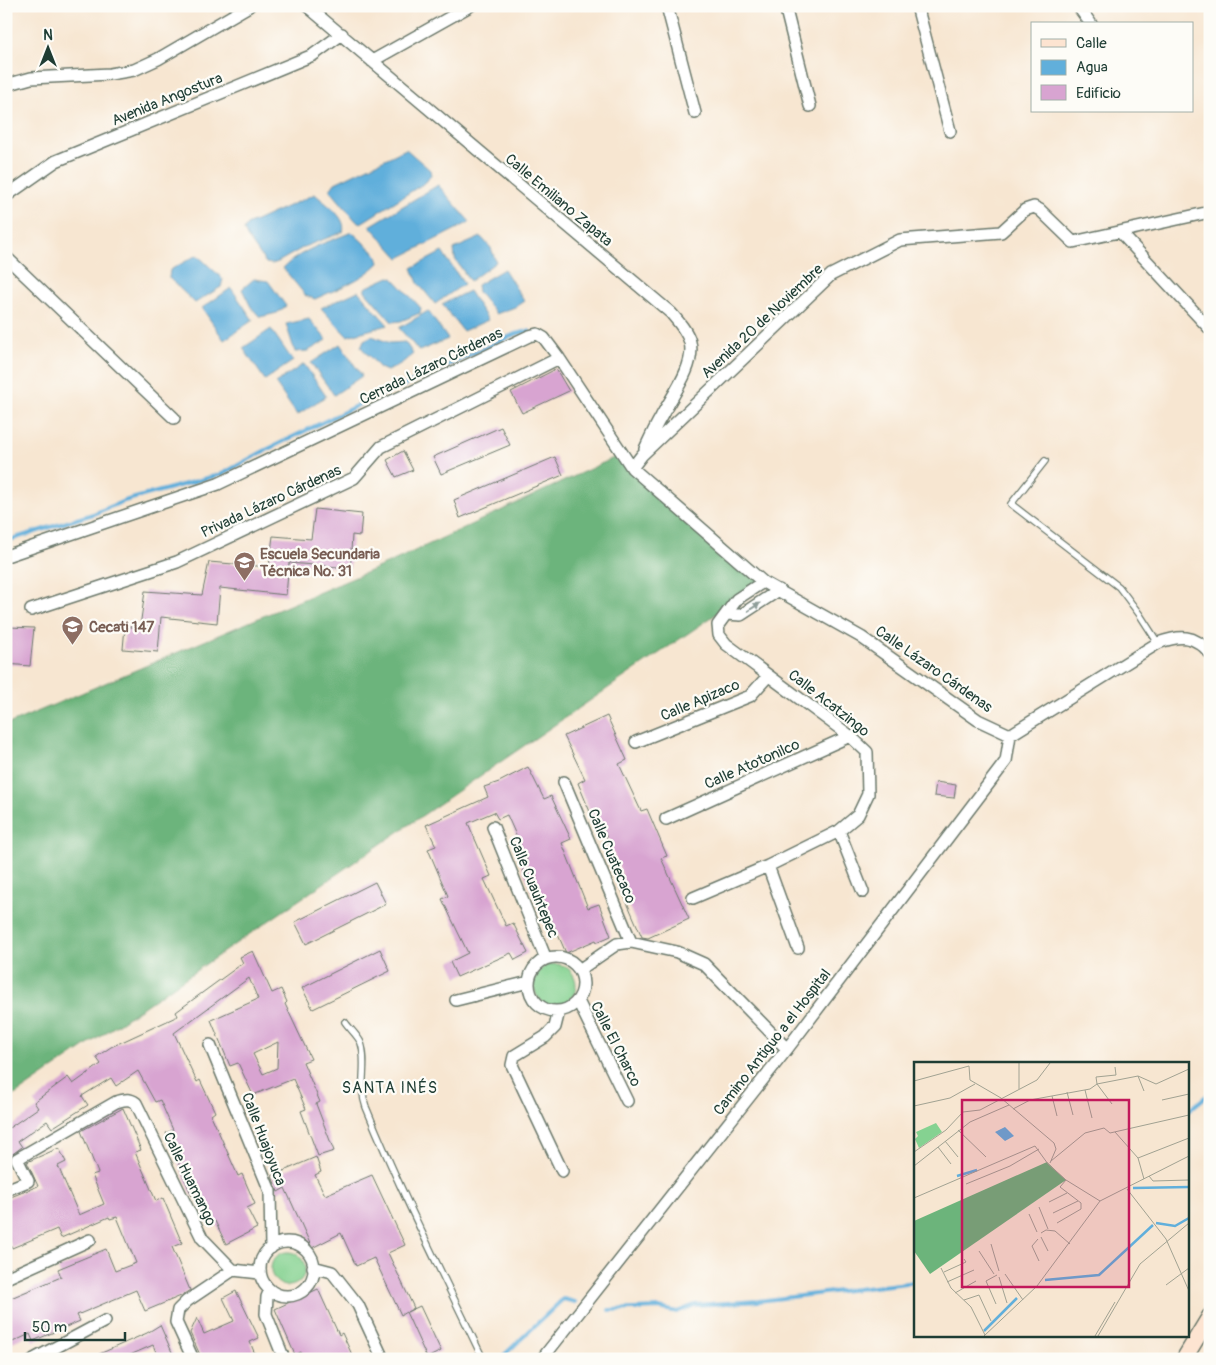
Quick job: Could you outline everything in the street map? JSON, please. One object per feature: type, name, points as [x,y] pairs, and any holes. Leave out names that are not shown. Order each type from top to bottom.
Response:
[{"type":"street","points":[[6,85],[30,78],[110,74],[134,70],[158,59],[249,6]]},
{"type":"street","name":"Calle Emiliano Zapata","points":[[307,6],[671,313],[682,326],[690,342],[690,358],[686,372],[642,455]]},
{"type":"street","points":[[372,61],[470,6]]},
{"type":"street","points":[[667,6],[695,114]]},
{"type":"street","points":[[786,6],[810,106]]},
{"type":"street","points":[[917,6],[950,131]]},
{"type":"street","points":[[1078,6],[1090,22]]},
{"type":"street","name":"Avenida Angostura","points":[[6,196],[56,161],[314,55],[342,34]]},
{"type":"street","name":"Avenida 20 de Noviembre","points":[[632,468],[642,455],[831,275],[900,240],[1002,232],[1025,210],[1034,207],[1040,210],[1073,242],[1210,212]]},
{"type":"street","points":[[1120,232],[1210,329]]},
{"type":"street","points":[[6,257],[174,418]]},
{"type":"street","name":"Cerrada Lázaro Cárdenas","points":[[6,556],[218,484],[529,336],[537,334],[544,338],[559,358],[632,468],[763,582],[778,590]]},
{"type":"street","name":"Privada Lázaro Cárdenas","points":[[31,610],[177,562],[354,478],[382,447],[559,358]]},
{"type":"street","points":[[726,614],[737,600],[763,582]]},
{"type":"street","points":[[726,614],[741,615],[778,590]]},
{"type":"street","name":"Calle Lázaro Cárdenas","points":[[778,590],[861,637],[978,720],[1010,735]]},
{"type":"street","name":"Calle Acatzingo","points":[[693,898],[768,866],[839,831],[858,815],[868,794],[867,752],[850,736],[726,644],[719,634],[718,625],[726,614]]},
{"type":"street","points":[[1010,735],[1158,643],[1183,637],[1194,639],[1208,646]]},
{"type":"street","name":"Calle Apizaco","points":[[636,742],[750,696],[768,676]]},
{"type":"street","name":"Camino Antiguo a el Hospital","points":[[542,1359],[787,1049],[1006,761],[1010,735]]},
{"type":"street","name":"Calle Atotonilco","points":[[666,819],[850,736]]},
{"type":"street","name":"Calle Cuatecaco","points":[[564,782],[631,942]]},
{"type":"street","name":"Calle Cuauhtepec","points":[[494,827],[546,958]]},
{"type":"street","points":[[839,831],[863,892]]},
{"type":"street","points":[[768,866],[798,948]]},
{"type":"street","points":[[580,970],[617,944],[631,942],[677,952],[704,964],[787,1049]]},
{"type":"street","points":[[546,958],[565,958],[580,970],[584,986],[582,994],[578,1001],[566,1010],[547,1010],[537,1004],[530,994],[529,982],[534,968],[546,958]]},
{"type":"street","points":[[456,1000],[529,982]]},
{"type":"street","name":"Calle El Charco","points":[[578,1001],[627,1101]]},
{"type":"street","points":[[559,1011],[555,1027],[545,1037],[514,1056],[512,1065],[562,1171]]},
{"type":"street","name":"Calle Huajoyuca","points":[[210,1045],[270,1191],[270,1248]]},
{"type":"street","name":"Calle Huamango","points":[[6,1190],[28,1181],[17,1158],[116,1102],[126,1099],[136,1103],[202,1238],[232,1270]]},
{"type":"street","points":[[6,1278],[90,1240]]},
{"type":"street","points":[[286,1242],[304,1248],[310,1254],[314,1267],[312,1279],[308,1286],[302,1292],[286,1296],[270,1290],[264,1284],[260,1273],[263,1257],[270,1248],[286,1242]]},
{"type":"street","points":[[314,1267],[332,1272],[358,1305],[383,1359]]},
{"type":"street","points":[[193,1359],[176,1322],[178,1310],[187,1301],[232,1270],[260,1273]]},
{"type":"street","points":[[270,1290],[267,1298],[266,1314],[284,1359]]},
{"type":"street","points":[[1187,1358],[1210,1316]]},
{"type":"street","points":[[34,1359],[105,1321]]},
{"type":"lane","points":[[1045,461],[1011,504],[1119,587],[1158,643]]},
{"type":"lane","points":[[344,1022],[361,1042],[363,1056],[362,1088],[365,1105],[406,1198],[483,1359]]},
{"type":"green space","points":[[622,454],[763,582],[6,1101],[6,725],[391,562]]},
{"type":"green space","points":[[555,964],[570,970],[576,985],[570,1000],[555,1006],[540,1000],[534,985],[540,970]]},
{"type":"green space","points":[[288,1252],[295,1253],[300,1257],[304,1262],[304,1276],[300,1281],[295,1285],[288,1286],[281,1285],[276,1281],[272,1276],[271,1269],[272,1262],[276,1257],[281,1253]]},
{"type":"water","points":[[406,149],[430,170],[431,175],[426,182],[366,220],[361,223],[356,221],[330,190],[335,183]]},
{"type":"water","points":[[438,185],[470,222],[399,258],[370,226]]},
{"type":"water","points":[[315,194],[339,216],[344,226],[343,232],[306,246],[278,262],[266,263],[247,237],[244,230],[247,225]]},
{"type":"water","points":[[352,232],[377,255],[379,263],[365,274],[340,288],[315,299],[306,296],[283,268],[290,261],[307,251]]},
{"type":"water","points":[[481,237],[491,248],[496,262],[470,281],[455,259],[454,249]]},
{"type":"water","points":[[442,252],[464,284],[435,304],[418,283],[412,268]]},
{"type":"water","points":[[197,255],[223,279],[221,287],[195,303],[169,278],[170,270]]},
{"type":"water","points":[[504,269],[524,301],[515,307],[496,314],[478,292],[477,285]]},
{"type":"water","points":[[389,277],[393,278],[421,308],[420,313],[401,321],[392,322],[365,291],[365,288]]},
{"type":"water","points":[[254,279],[268,281],[286,306],[277,313],[260,317],[251,307],[242,289]]},
{"type":"water","points":[[231,288],[253,320],[224,340],[202,308]]},
{"type":"water","points":[[358,291],[388,325],[347,336],[321,308]]},
{"type":"water","points":[[469,291],[488,320],[463,331],[442,304]]},
{"type":"water","points":[[428,311],[448,339],[419,351],[399,328]]},
{"type":"water","points":[[309,319],[327,340],[308,351],[295,352],[286,324]]},
{"type":"water","points":[[271,329],[293,361],[265,380],[243,348]]},
{"type":"water","points":[[372,336],[390,343],[405,342],[413,354],[402,363],[387,371],[380,368],[361,347],[364,340]]},
{"type":"water","points":[[340,344],[362,376],[334,395],[311,363]]},
{"type":"water","points":[[304,364],[326,396],[297,415],[275,383]]},
{"type":"building","points":[[556,369],[569,391],[522,413],[511,392]]},
{"type":"building","points":[[501,427],[510,445],[441,474],[433,457]]},
{"type":"building","points":[[403,451],[413,470],[396,477],[387,460]]},
{"type":"building","points":[[555,457],[563,475],[460,518],[454,500]]},
{"type":"building","points":[[315,509],[362,514],[360,536],[352,535],[350,568],[289,563],[286,595],[220,588],[217,623],[161,617],[158,652],[123,649],[125,627],[140,627],[145,591],[202,595],[209,562],[269,567],[273,536],[311,539]]},
{"type":"building","points":[[9,627],[34,628],[30,666],[7,664]]},
{"type":"building","points":[[607,716],[627,760],[619,764],[641,811],[647,809],[667,856],[661,858],[689,919],[648,938],[642,937],[616,877],[622,874],[603,829],[598,831],[578,783],[585,779],[564,736]]},
{"type":"building","points":[[528,767],[544,799],[551,796],[571,839],[562,843],[588,908],[599,904],[611,936],[597,942],[596,940],[566,953],[552,921],[545,924],[520,862],[527,860],[507,815],[498,819],[494,812],[468,823],[491,876],[484,879],[506,926],[513,923],[528,953],[515,960],[511,953],[457,977],[450,962],[468,953],[442,899],[448,896],[428,849],[436,846],[426,825],[488,797],[484,787],[499,782]]},
{"type":"building","points":[[936,782],[956,785],[954,798],[934,796]]},
{"type":"building","points":[[375,882],[386,904],[306,944],[295,922]]},
{"type":"building","points":[[380,949],[390,971],[313,1009],[302,988]]},
{"type":"building","points":[[253,951],[272,993],[281,989],[287,1002],[285,1004],[311,1059],[303,1062],[320,1102],[316,1104],[334,1151],[318,1156],[301,1111],[306,1109],[293,1079],[253,1095],[238,1063],[230,1066],[211,1020],[258,999],[249,978],[174,1033],[197,1082],[200,1080],[215,1112],[211,1115],[238,1176],[242,1174],[255,1204],[247,1208],[257,1228],[226,1244],[215,1221],[211,1223],[198,1193],[192,1196],[166,1133],[173,1130],[160,1100],[155,1102],[138,1071],[116,1086],[111,1078],[82,1096],[88,1105],[52,1128],[47,1121],[18,1141],[22,1147],[6,1159],[6,1124],[9,1128],[38,1108],[34,1102],[68,1077],[73,1084],[101,1064],[96,1057],[111,1047],[178,1016],[176,1012],[243,963],[240,957]],"holes":[[[278,1042],[277,1068],[263,1074],[253,1054]]]},
{"type":"building","points":[[123,1108],[141,1150],[135,1152],[156,1201],[163,1198],[182,1243],[172,1247],[190,1290],[181,1296],[145,1311],[136,1290],[77,1315],[80,1321],[33,1341],[30,1334],[6,1345],[6,1300],[61,1277],[58,1269],[106,1249],[115,1271],[136,1263],[117,1217],[110,1219],[109,1217],[61,1238],[57,1229],[12,1248],[6,1234],[6,1199],[38,1186],[27,1162],[59,1148],[66,1162],[58,1166],[79,1215],[104,1204],[92,1175],[98,1173],[81,1131]]},
{"type":"building","points":[[316,1157],[321,1172],[315,1175],[325,1195],[372,1175],[405,1245],[388,1253],[414,1308],[407,1312],[420,1306],[441,1351],[427,1358],[406,1312],[401,1315],[374,1258],[356,1266],[341,1233],[312,1248],[285,1188],[278,1192],[272,1176]]},
{"type":"building","points":[[318,1289],[339,1335],[342,1333],[354,1359],[304,1359],[301,1352],[295,1355],[275,1309]]},
{"type":"building","points":[[236,1291],[259,1338],[250,1342],[257,1359],[202,1359],[190,1333],[197,1318],[204,1334],[234,1321],[223,1298]]},
{"type":"building","points":[[160,1325],[175,1359],[159,1359],[153,1345],[121,1359],[88,1359],[147,1333]]},
{"type":"waterway","points":[[6,541],[93,514],[124,501],[222,474],[264,451],[360,404],[515,334],[529,331]]},
{"type":"waterway","points":[[1188,1111],[1210,1093]]},
{"type":"waterway","points":[[609,1310],[659,1308],[677,1312],[695,1305],[758,1301],[914,1282]]},
{"type":"waterway","points":[[500,1359],[563,1299],[575,1302]]},
{"type":"place","name":"Escuela Secundaria Técnica No. 31","points":[[244,582]]},
{"type":"place","name":"Cecati 147","points":[[73,646]]},
{"type":"district","name":"SANTA INÉS","points":[[390,1087]]}]
